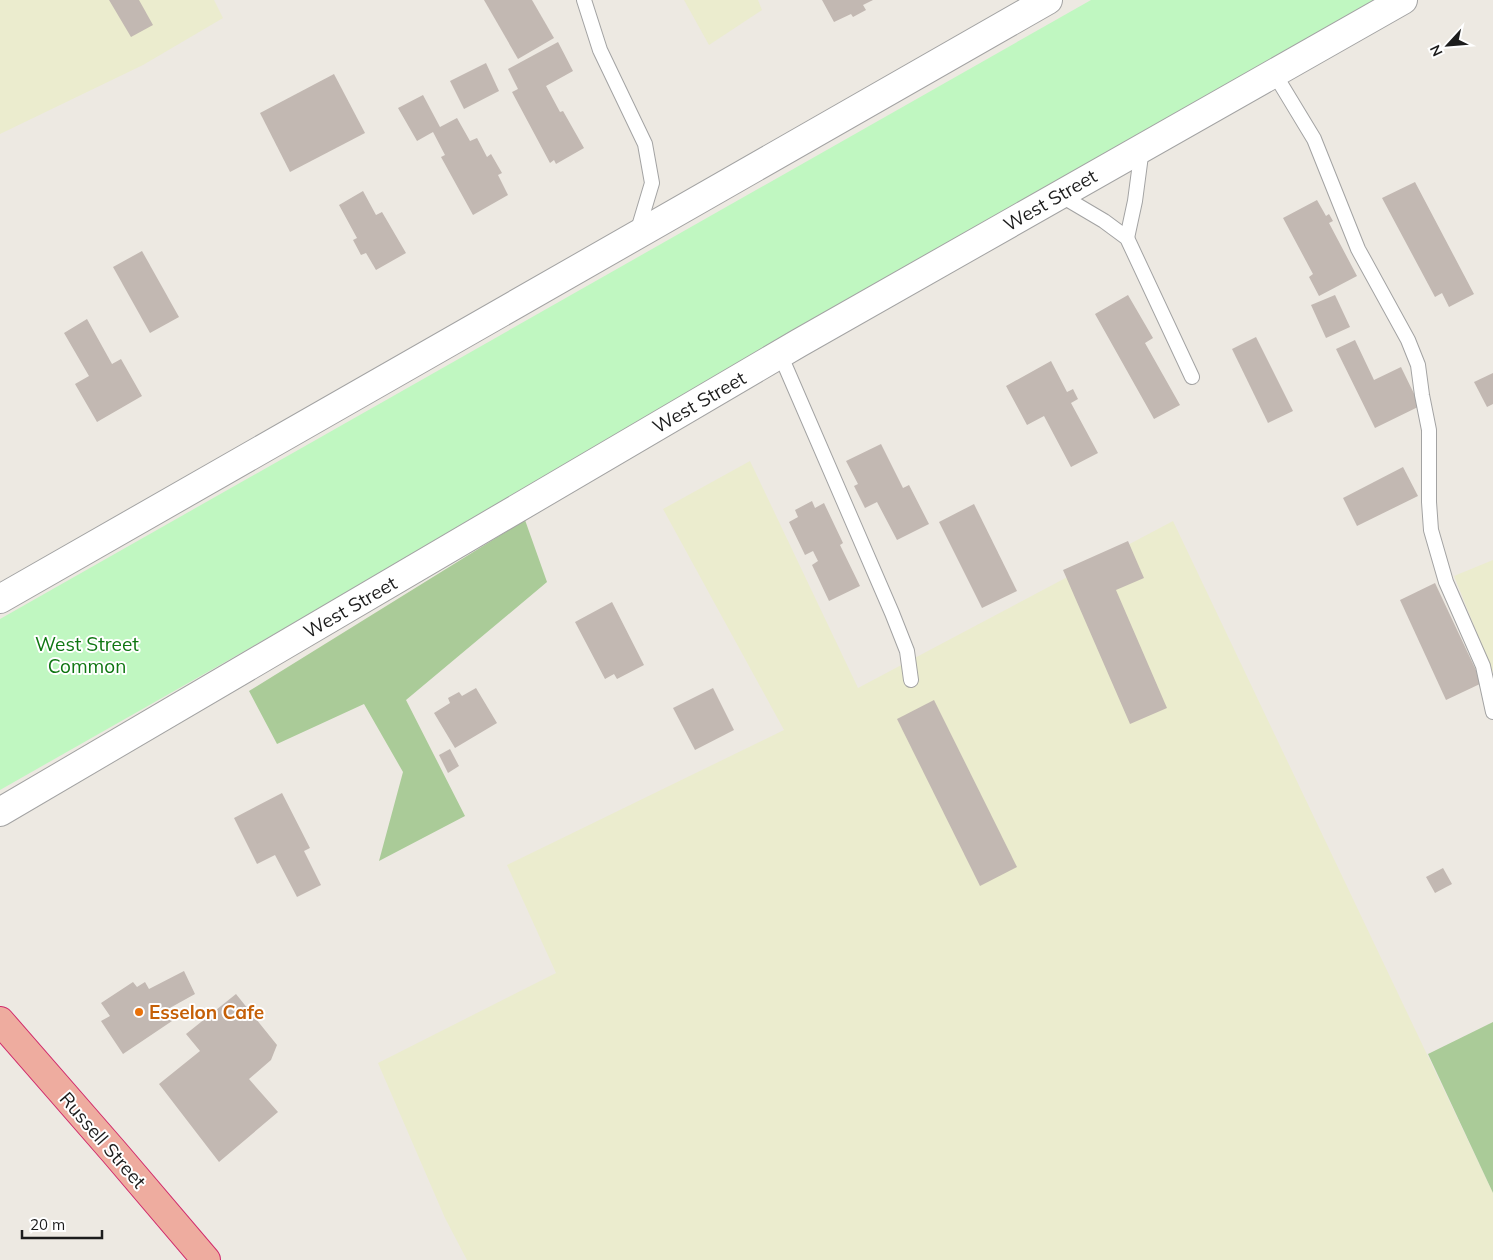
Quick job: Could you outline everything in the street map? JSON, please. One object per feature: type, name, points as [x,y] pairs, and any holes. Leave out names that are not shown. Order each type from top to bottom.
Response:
[{"type":"highway","name":"Russell Street","points":[[0,1021],[206,1260]]},
{"type":"street","points":[[0,599],[1048,0]]},
{"type":"street","name":"West Street","points":[[0,812],[780,354],[1403,0]]},
{"type":"lane","points":[[584,0],[600,50],[645,144],[652,183],[637,234]]},
{"type":"lane","points":[[1274,73],[1314,139],[1358,249],[1408,340],[1418,365],[1429,430],[1431,530],[1446,582],[1483,666],[1493,712]]},
{"type":"lane","points":[[1126,238],[1136,201],[1142,148]]},
{"type":"lane","points":[[1060,195],[1104,221],[1126,238],[1192,376]]},
{"type":"lane","points":[[780,354],[892,613],[907,651],[911,680]]},
{"type":"green space","points":[[0,0],[214,0],[223,18],[143,65],[0,134]]},
{"type":"green space","points":[[684,0],[758,0],[762,10],[709,45]]},
{"type":"green space","name":"West Street Common","points":[[1091,0],[1389,0],[0,790],[0,619]]},
{"type":"green space","points":[[750,461],[858,688],[1173,521],[1493,1193],[1493,1260],[467,1260],[445,1218],[378,1063],[556,973],[507,865],[784,730],[663,509]]},
{"type":"green space","points":[[525,520],[547,582],[406,700],[465,816],[379,861],[403,772],[364,704],[277,744],[249,691]]},
{"type":"green space","points":[[1493,560],[1493,673],[1454,576]]},
{"type":"green space","points":[[1493,1022],[1493,1193],[1428,1054]]},
{"type":"building","points":[[109,0],[139,0],[153,25],[131,37]]},
{"type":"building","points":[[484,0],[532,0],[554,38],[518,59]]},
{"type":"building","points":[[822,0],[873,0],[863,5],[866,10],[853,17],[851,14],[834,22]]},
{"type":"building","points":[[558,42],[573,71],[546,86],[560,112],[563,111],[584,148],[556,164],[554,160],[550,163],[512,92],[518,89],[508,69]]},
{"type":"building","points":[[486,63],[499,91],[464,109],[450,81]]},
{"type":"building","points":[[334,74],[365,133],[290,172],[260,113]]},
{"type":"building","points":[[423,95],[440,127],[457,118],[470,141],[477,138],[487,157],[491,154],[502,173],[498,175],[508,195],[473,215],[441,157],[445,155],[433,132],[417,141],[398,108]]},
{"type":"building","points":[[1415,182],[1474,294],[1449,307],[1442,293],[1435,297],[1382,198]]},
{"type":"building","points":[[363,191],[376,215],[382,212],[406,253],[376,270],[366,253],[361,255],[353,240],[357,238],[339,205]]},
{"type":"building","points":[[1317,200],[1326,216],[1329,214],[1333,221],[1329,223],[1357,276],[1319,296],[1309,277],[1313,274],[1283,218]]},
{"type":"building","points":[[142,251],[179,317],[150,333],[113,267]]},
{"type":"building","points":[[1128,295],[1153,338],[1145,343],[1180,405],[1154,419],[1095,314]]},
{"type":"building","points":[[1335,295],[1350,327],[1326,338],[1311,305]]},
{"type":"building","points":[[87,319],[112,364],[121,359],[142,396],[97,422],[75,384],[89,376],[64,333]]},
{"type":"building","points":[[1256,337],[1293,411],[1268,423],[1232,349]]},
{"type":"building","points":[[1355,340],[1374,380],[1401,367],[1420,406],[1375,428],[1336,349]]},
{"type":"building","points":[[1051,361],[1067,392],[1073,389],[1078,399],[1071,403],[1098,453],[1071,467],[1044,416],[1027,425],[1006,386]]},
{"type":"building","points":[[1493,373],[1493,404],[1487,407],[1474,382]]},
{"type":"building","points":[[881,444],[903,488],[909,485],[929,524],[897,540],[877,502],[865,508],[854,486],[858,484],[846,461]]},
{"type":"building","points":[[1403,467],[1418,496],[1357,526],[1343,498]]},
{"type":"building","points":[[812,501],[815,508],[824,503],[843,543],[840,545],[860,586],[829,601],[812,565],[818,561],[813,551],[805,555],[789,522],[798,517],[795,510]]},
{"type":"building","points":[[974,504],[1017,591],[982,608],[939,522]]},
{"type":"building","points":[[1128,541],[1144,578],[1116,590],[1167,708],[1130,724],[1063,570]]},
{"type":"building","points":[[1435,583],[1482,683],[1446,700],[1400,600]]},
{"type":"building","points":[[612,602],[644,665],[617,679],[614,674],[605,679],[575,622]]},
{"type":"building","points":[[476,688],[497,723],[455,748],[434,713],[450,703],[448,698],[459,692],[462,696]]},
{"type":"building","points":[[713,688],[734,730],[695,750],[673,708]]},
{"type":"building","points":[[934,700],[1017,867],[980,886],[897,719]]},
{"type":"building","points":[[450,749],[459,766],[448,773],[439,755]]},
{"type":"building","points":[[282,793],[310,848],[304,851],[321,885],[297,897],[275,855],[257,864],[234,818]]},
{"type":"building","points":[[1443,868],[1452,884],[1435,893],[1426,877]]},
{"type":"building","name":"Esselon Cafe","points":[[184,971],[195,994],[168,1009],[175,1019],[123,1054],[101,1021],[110,1016],[101,1003],[133,982],[137,987],[145,982],[149,989]]},
{"type":"building","points":[[236,994],[277,1045],[271,1060],[249,1079],[278,1112],[219,1162],[159,1084],[200,1051],[186,1034]]},
{"type":"place","name":"Esselon Cafe","points":[[139,1012]]}]
